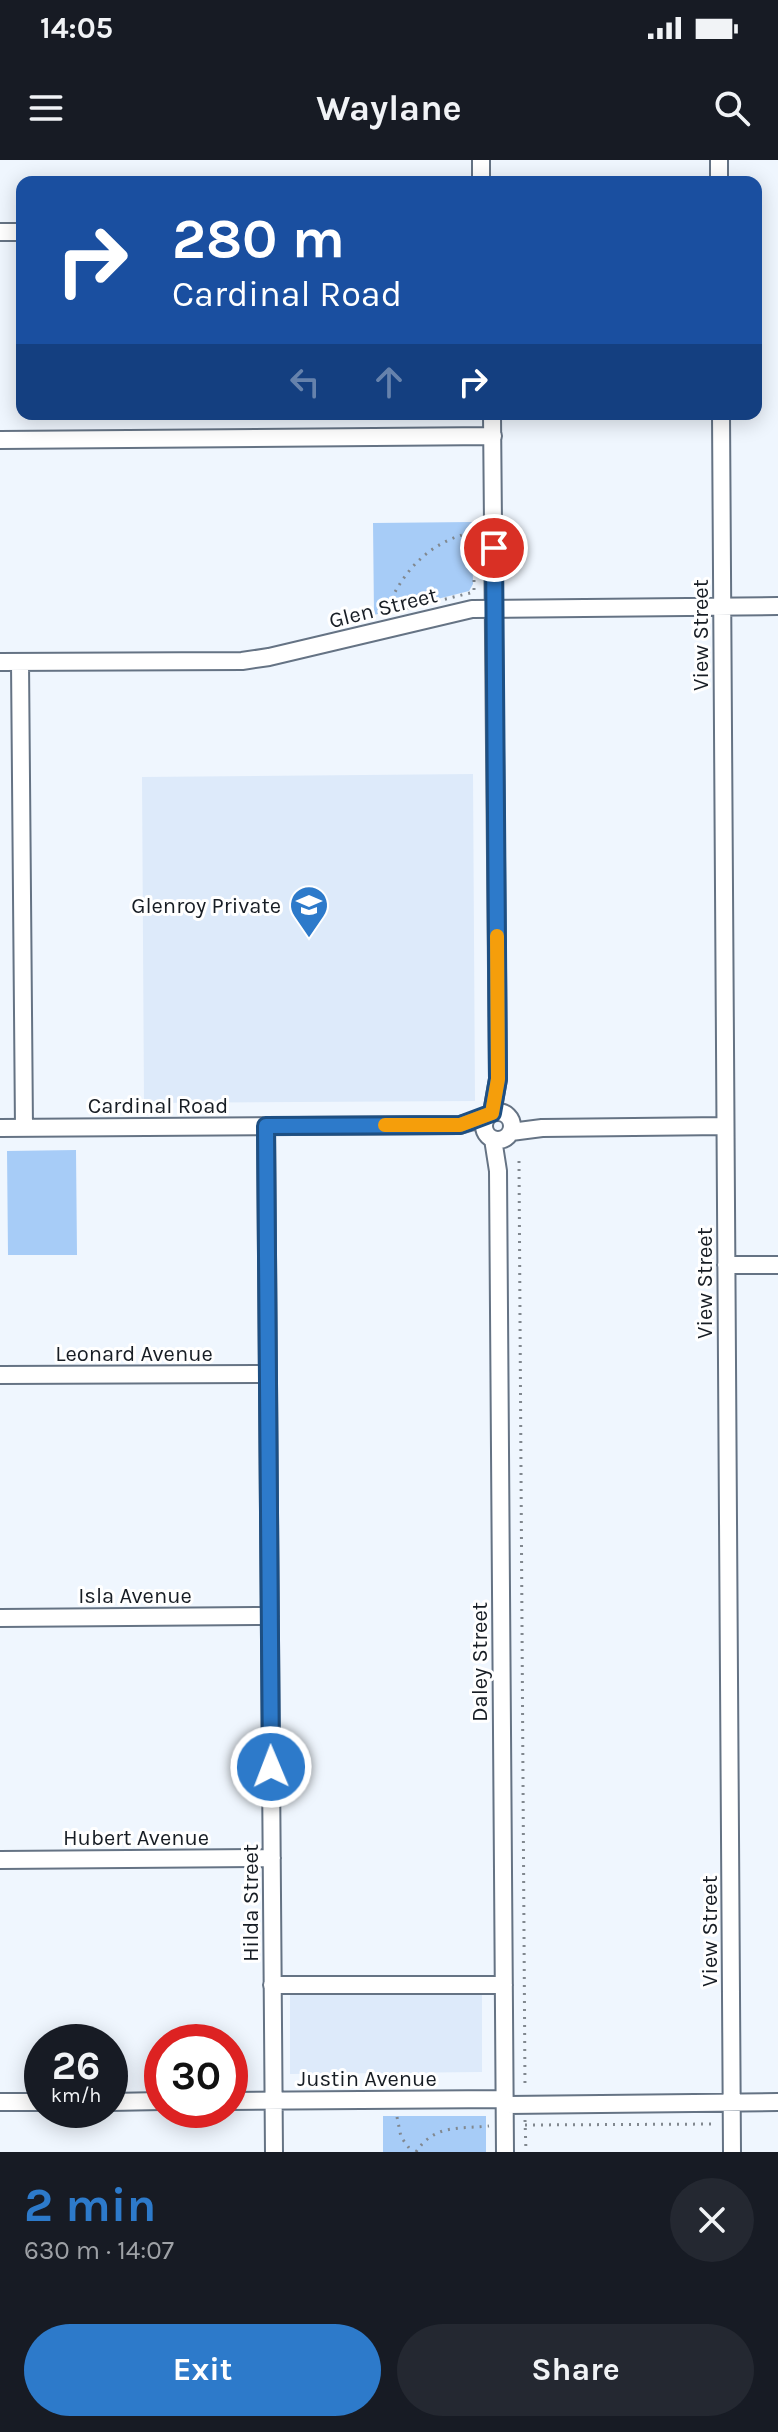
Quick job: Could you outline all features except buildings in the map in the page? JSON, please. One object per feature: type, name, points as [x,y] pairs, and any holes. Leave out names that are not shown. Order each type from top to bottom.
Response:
[{"type":"street","name":"Daley Street","points":[[492,420],[505,2152]]},
{"type":"street","name":"View Street","points":[[721,420],[732,2152]]},
{"type":"street","points":[[0,440],[493,436]]},
{"type":"street","name":"Glen Street","points":[[0,662],[242,661],[461,611],[494,608],[778,606]]},
{"type":"street","points":[[20,662],[24,1128]]},
{"type":"street","name":"Hilda Street","points":[[266,1126],[274,2152]]},
{"type":"street","name":"Cardinal Road","points":[[0,1128],[725,1126]]},
{"type":"street","points":[[726,1265],[778,1265]]},
{"type":"street","name":"Leonard Avenue","points":[[0,1375],[268,1374]]},
{"type":"street","name":"Isla Avenue","points":[[0,1618],[270,1616]]},
{"type":"street","name":"Hubert Avenue","points":[[0,1860],[272,1858]]},
{"type":"street","points":[[272,1985],[504,1985]]},
{"type":"street","name":"Justin Avenue","points":[[248,2101],[525,2104],[778,2102]]},
{"type":"street","points":[[0,2102],[24,2102]]},
{"type":"path","points":[[474,532],[474,592],[385,614],[400,580],[415,563],[441,544],[474,532]]},
{"type":"path","points":[[519,1161],[526,2152]]},
{"type":"path","points":[[416,2152],[425,2137],[450,2129],[505,2124],[717,2124]]},
{"type":"shaded area","points":[[472,522],[473,584],[469,591],[374,615],[373,523]]},
{"type":"shaded area","name":"Glenroy Private","points":[[473,774],[475,1101],[144,1103],[142,777]]},
{"type":"shaded area","points":[[76,1150],[77,1255],[8,1255],[7,1151]]},
{"type":"shaded area","points":[[482,1992],[482,2072],[290,2074],[290,1993]]},
{"type":"shaded area","points":[[383,2116],[486,2116],[486,2152],[383,2152]]},
{"type":"slow traffic","points":[[385,1125],[460,1125],[492,1113],[498,1079],[497,936]]},
{"type":"place","name":"Glenroy Private","points":[[309,939]]},
{"type":"route","points":[[271,1767],[266,1126],[460,1125],[492,1113],[498,1079],[494,548]]}]
